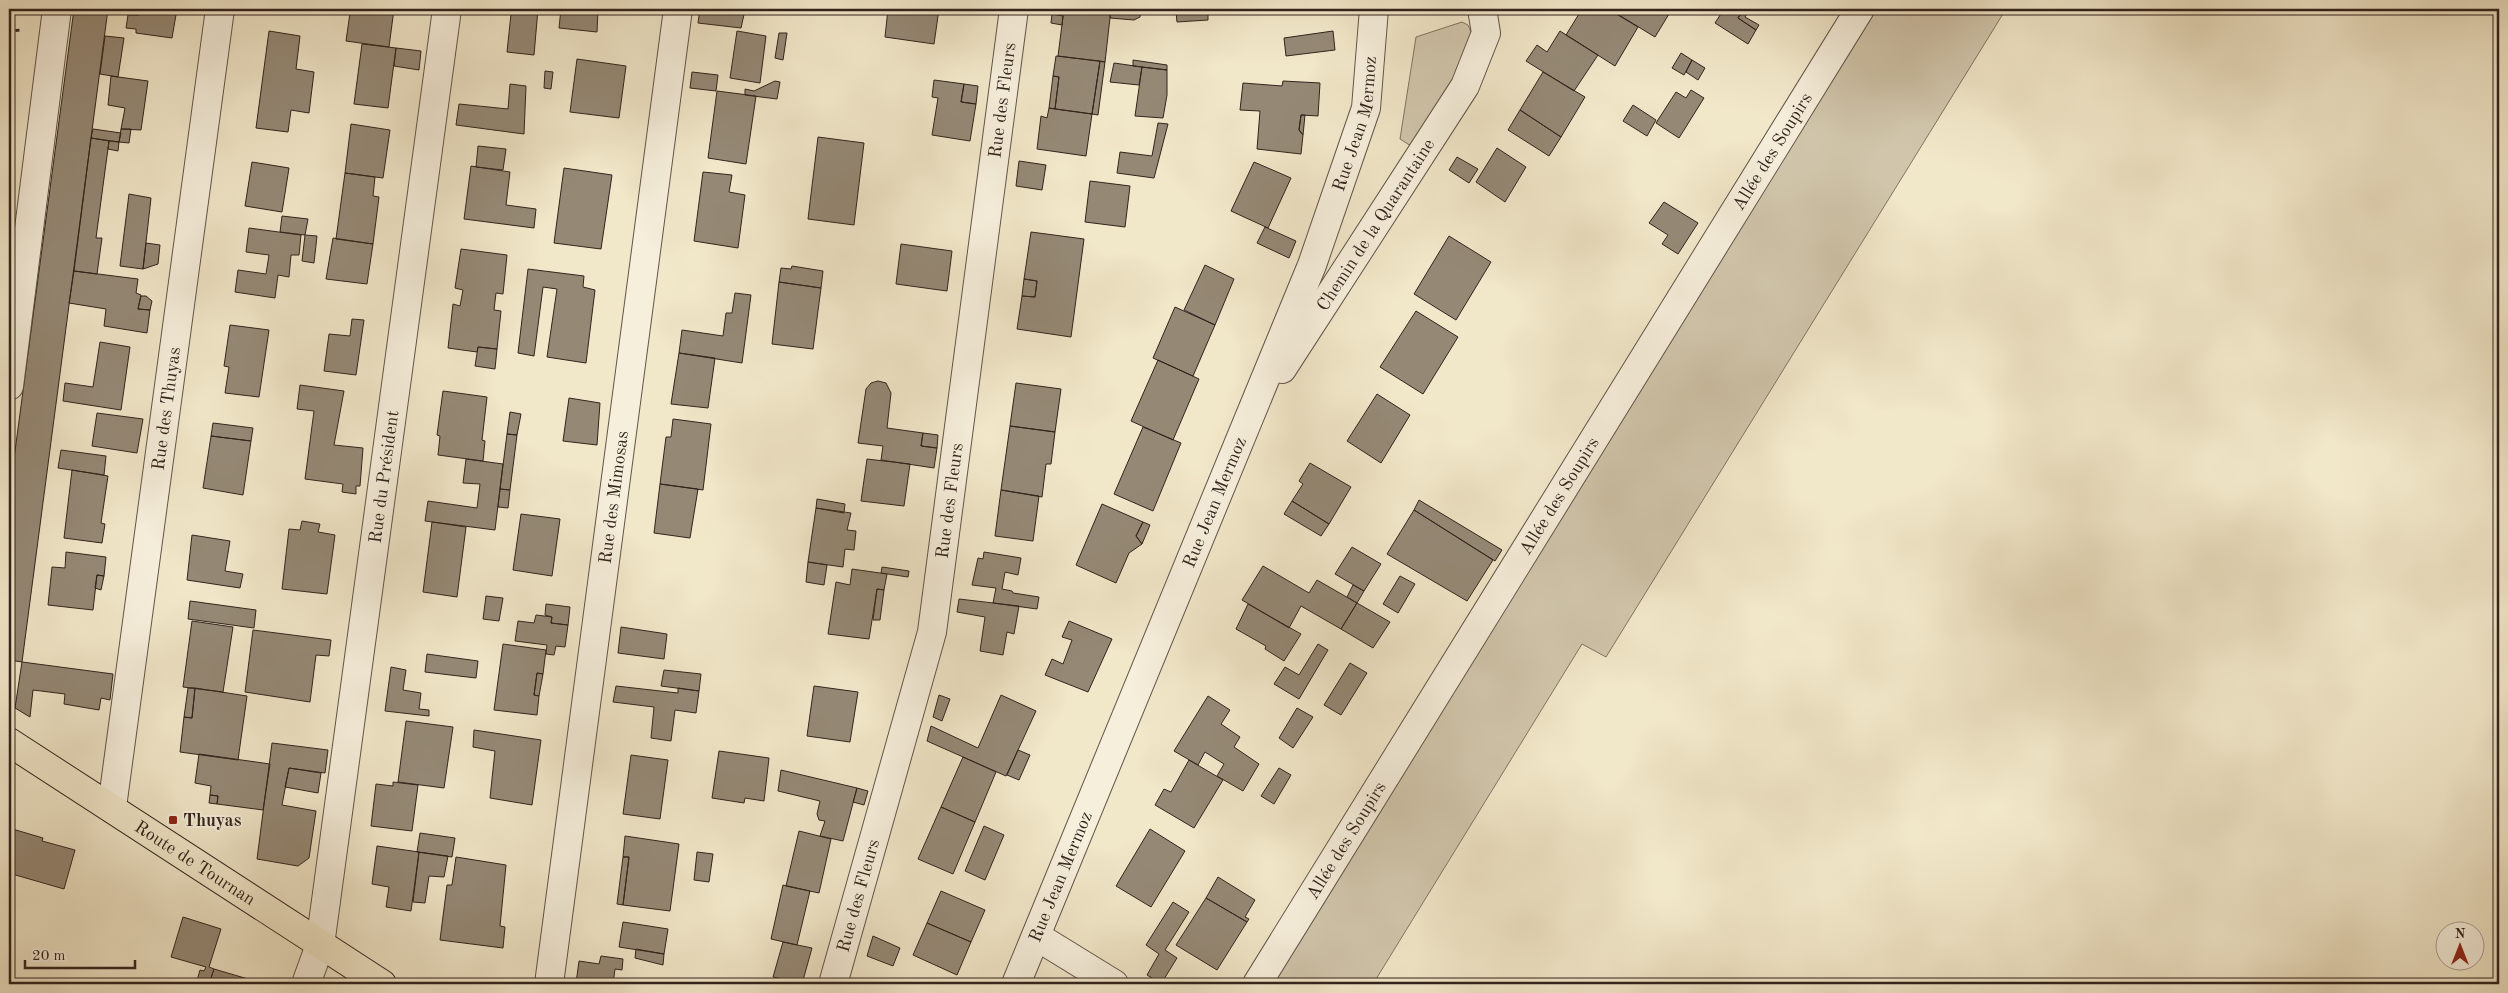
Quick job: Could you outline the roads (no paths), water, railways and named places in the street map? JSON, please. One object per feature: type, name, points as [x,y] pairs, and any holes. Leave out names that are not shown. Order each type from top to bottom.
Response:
[{"type":"main road","name":"Route de Tournan","points":[[9,742],[112,807],[382,984]]},
{"type":"street","points":[[9,386],[57,9]]},
{"type":"street","name":"Rue des Thuyas","points":[[112,807],[220,9]]},
{"type":"street","name":"Rue du Président","points":[[306,984],[320,945],[447,9]]},
{"type":"street","name":"Rue des Mimosas","points":[[549,984],[678,9]]},
{"type":"street","name":"Rue des Fleurs","points":[[833,984],[932,632],[1014,9]]},
{"type":"street","name":"Rue Jean Mermoz","points":[[1016,984],[1242,431],[1312,265],[1366,108],[1374,9]]},
{"type":"street","name":"Chemin de la Quarantaine","points":[[1242,431],[1465,86],[1486,32],[1482,9]]},
{"type":"street","name":"Allée des Soupirs","points":[[1257,984],[1860,9]]},
{"type":"street","points":[[1036,936],[1114,984]]},
{"type":"place","name":"Thuyas","points":[[173,820]]}]
